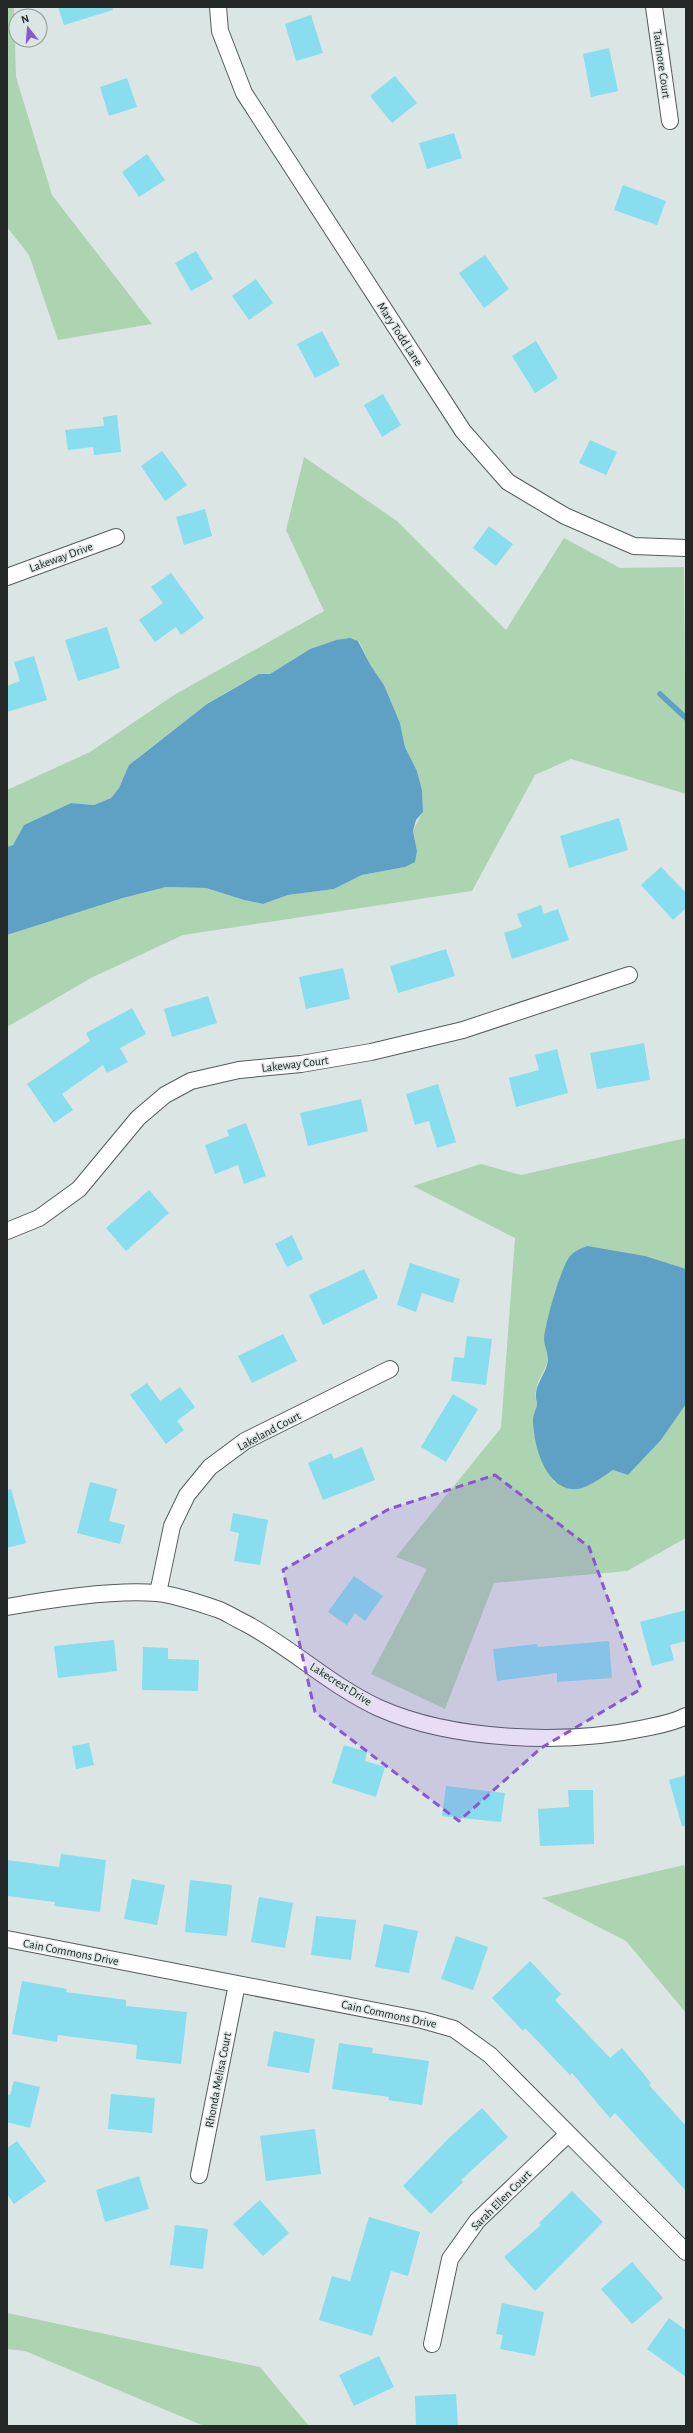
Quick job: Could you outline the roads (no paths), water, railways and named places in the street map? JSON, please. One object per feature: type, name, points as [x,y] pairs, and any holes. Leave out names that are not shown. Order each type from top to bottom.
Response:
[{"type":"street","name":"Mary Todd Lane","points":[[218,7],[220,31],[244,93],[468,436],[508,482],[565,516],[634,546],[686,548]]},
{"type":"street","name":"Tadmore Court","points":[[654,7],[670,121]]},
{"type":"street","name":"Lakeway Drive","points":[[7,577],[116,537]]},
{"type":"street","name":"Lakeway Court","points":[[7,1231],[39,1218],[79,1189],[138,1118],[165,1095],[191,1081],[239,1070],[301,1064],[379,1050],[463,1030],[629,975]]},
{"type":"street","name":"Lakeland Court","points":[[158,1593],[172,1526],[187,1495],[210,1467],[245,1441],[390,1369]]},
{"type":"street","name":"Lakecrest Drive","points":[[7,1606],[95,1595],[158,1593],[218,1609],[267,1635],[331,1680],[379,1708],[445,1729],[496,1736],[580,1737],[623,1733],[677,1721],[686,1716]]},
{"type":"street","name":"Cain Commons Drive","points":[[7,1939],[422,2020],[454,2029],[490,2055],[686,2252]]},
{"type":"street","name":"Rhonda Melisa Court","points":[[199,2175],[238,1984]]},
{"type":"street","name":"Sarah Ellen Court","points":[[432,2344],[450,2259],[477,2221],[568,2134]]},
{"type":"water","points":[[350,638],[358,641],[371,666],[384,685],[400,723],[405,747],[417,771],[422,790],[423,812],[416,820],[413,831],[417,851],[415,862],[405,867],[362,875],[334,889],[288,895],[263,904],[244,900],[206,888],[166,887],[123,898],[7,935],[7,847],[13,845],[24,825],[71,803],[94,805],[111,798],[119,788],[129,765],[207,704],[259,674],[270,674],[310,649],[336,640]]},
{"type":"water","points":[[587,1246],[645,1256],[686,1269],[686,1404],[661,1440],[628,1475],[613,1470],[588,1486],[572,1489],[562,1486],[547,1472],[535,1440],[533,1418],[537,1405],[537,1389],[548,1361],[544,1338],[550,1309],[557,1286],[564,1266],[572,1254]]},
{"type":"waterway","points":[[660,694],[686,718]]}]
